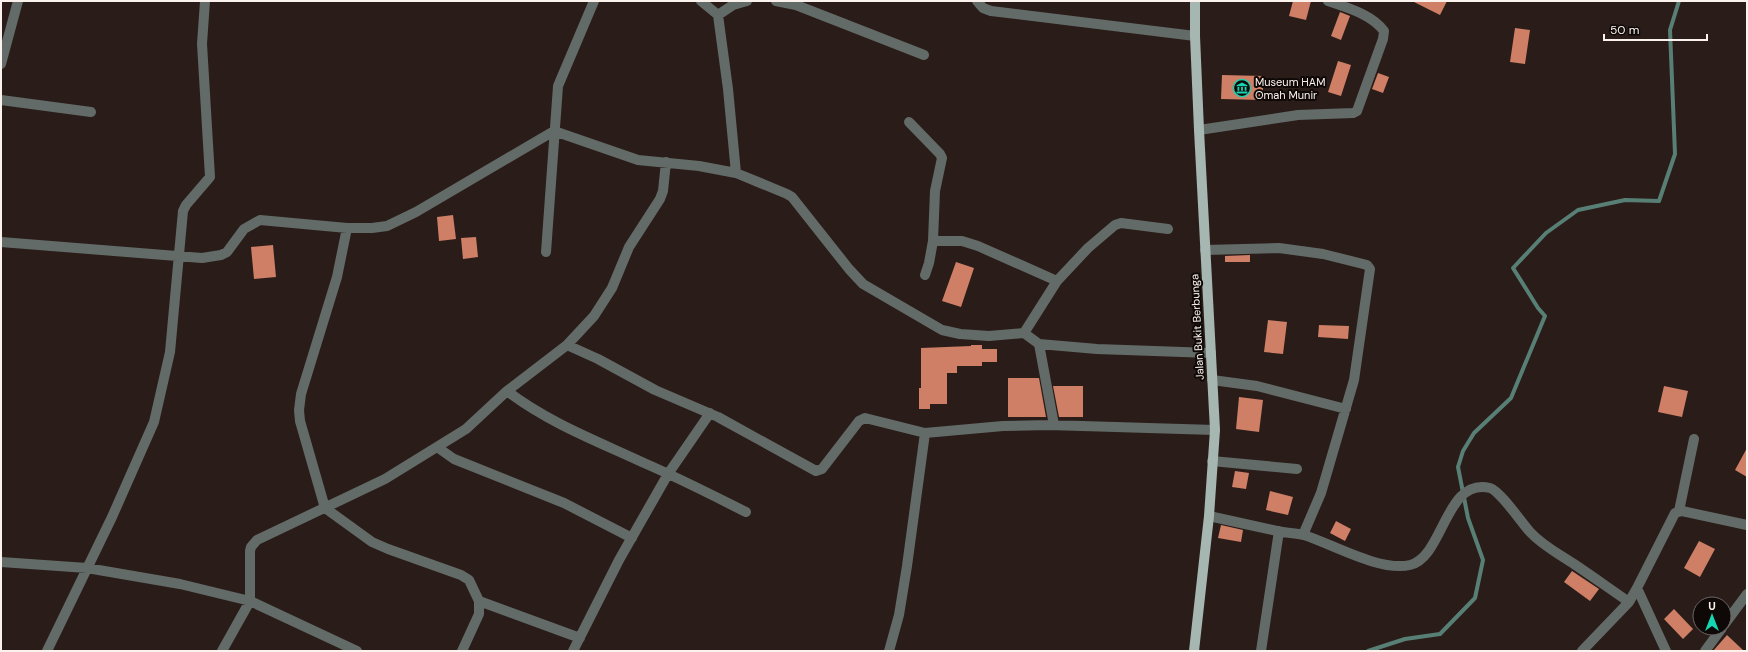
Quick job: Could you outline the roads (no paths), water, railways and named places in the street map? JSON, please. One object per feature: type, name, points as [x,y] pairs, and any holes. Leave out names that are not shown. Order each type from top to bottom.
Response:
[{"type":"main road","name":"Jalan Bukit Berbunga","points":[[1194,651],[1209,516],[1215,430],[1199,130],[1195,1]]},
{"type":"street","points":[[1,64],[18,1]]},
{"type":"street","points":[[47,651],[119,502],[154,422],[170,352],[184,208],[210,177],[202,44],[205,1]]},
{"type":"street","points":[[546,252],[558,86],[594,1]]},
{"type":"street","points":[[701,1],[718,15],[728,89],[736,173]]},
{"type":"street","points":[[718,15],[733,5],[747,1]]},
{"type":"street","points":[[776,1],[796,5],[924,55]]},
{"type":"street","points":[[977,1],[983,8],[991,11],[1195,36]]},
{"type":"street","points":[[1199,130],[1298,115],[1354,113],[1357,110],[1381,45],[1384,31],[1380,26],[1355,10],[1328,1]]},
{"type":"street","points":[[1,100],[91,112]]},
{"type":"street","points":[[909,122],[940,154],[942,158],[935,190],[933,241],[930,263],[925,275]]},
{"type":"street","points":[[1,242],[202,258],[221,255],[232,247],[244,229],[260,220],[347,228],[372,228],[387,226],[416,212],[554,131],[631,158],[699,166],[736,173],[792,197],[849,269],[863,284],[942,330],[960,334],[989,336],[1024,333],[1039,344],[1097,349],[1211,353]]},
{"type":"street","points":[[222,651],[250,601],[250,550],[253,544],[261,538],[385,478],[466,429],[507,391],[567,345],[594,316],[612,288],[629,248],[660,199],[663,190],[666,162]]},
{"type":"street","points":[[1024,333],[1057,281],[1088,248],[1118,223],[1168,229]]},
{"type":"street","points":[[347,228],[337,277],[301,394],[299,410],[300,421],[325,508],[372,542],[465,577],[469,580],[479,601],[479,614],[462,651]]},
{"type":"street","points":[[933,241],[954,240],[973,244],[1057,281]]},
{"type":"street","points":[[1205,250],[1279,248],[1323,254],[1369,267],[1370,272],[1354,380],[1321,493],[1303,535]]},
{"type":"street","points":[[1039,344],[1054,425]]},
{"type":"street","points":[[567,345],[598,359],[655,390],[710,413],[816,471],[822,469],[861,419],[873,419],[925,433],[1003,426],[1054,425],[1215,430]]},
{"type":"street","points":[[1212,380],[1257,386],[1346,409]]},
{"type":"street","points":[[507,391],[526,405],[580,435],[668,474],[746,512]]},
{"type":"street","points":[[573,651],[632,538],[668,474],[710,413]]},
{"type":"street","points":[[889,651],[899,615],[925,433]]},
{"type":"street","points":[[1582,651],[1629,602],[1675,513],[1679,511],[1694,439]]},
{"type":"street","points":[[437,447],[454,459],[564,503],[632,538]]},
{"type":"street","points":[[1212,461],[1297,469]]},
{"type":"street","points":[[1209,516],[1303,535],[1348,554],[1401,566],[1412,564],[1425,554],[1453,506],[1467,491],[1482,487],[1495,491],[1531,533],[1554,553],[1572,563],[1629,602]]},
{"type":"street","points":[[1679,511],[1747,525]]},
{"type":"street","points":[[1261,651],[1279,531]]},
{"type":"street","points":[[1,562],[87,568],[180,584],[250,601],[358,651]]},
{"type":"street","points":[[1637,588],[1666,651]]},
{"type":"street","points":[[1732,614],[1747,594]]},
{"type":"street","points":[[479,601],[580,638]]},
{"type":"street","points":[[1705,651],[1716,636]]},
{"type":"waterway","points":[[1368,651],[1405,639],[1440,634],[1475,598],[1483,560],[1468,518],[1458,467],[1463,451],[1474,433],[1511,398],[1545,316],[1538,308],[1513,268],[1546,233],[1578,210],[1625,200],[1659,201],[1675,154],[1670,30],[1679,1]]},
{"type":"place","name":"Museum HAM Omah Munir","points":[[1242,88]]}]
